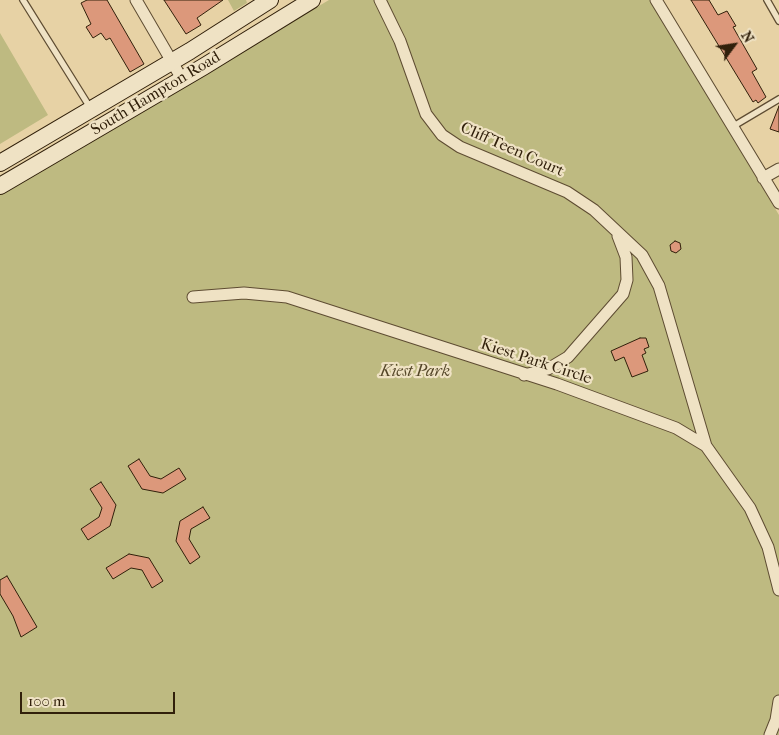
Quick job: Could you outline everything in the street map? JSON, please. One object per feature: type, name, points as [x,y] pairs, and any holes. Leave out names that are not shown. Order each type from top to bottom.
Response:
[{"type":"main road","name":"South Hampton Road","points":[[0,186],[312,0]]},
{"type":"main road","name":"South Hampton Road","points":[[0,163],[173,61],[261,3]]},
{"type":"street","points":[[136,0],[182,79]]},
{"type":"street","name":"Cliff Teen Court","points":[[380,0],[400,40],[426,114],[442,135],[460,147],[567,192],[594,210],[642,256],[659,286],[706,446]]},
{"type":"street","points":[[656,0],[779,203]]},
{"type":"street","points":[[763,178],[779,169]]},
{"type":"street","name":"Cliff Teen Court","points":[[523,375],[548,369],[568,357],[623,294],[627,280],[626,257],[615,230]]},
{"type":"street","name":"Kiest Park Circle","points":[[192,297],[244,293],[287,297],[523,375],[557,384],[676,428],[706,446],[750,508],[768,547],[779,590]]},
{"type":"street","points":[[770,735],[776,720],[779,701]]},
{"type":"lane","points":[[23,0],[91,109]]},
{"type":"lane","points":[[767,0],[779,20]]},
{"type":"lane","points":[[732,127],[779,99]]},
{"type":"green space","points":[[228,0],[246,0],[247,3],[234,11]]},
{"type":"green space","name":"Kiest Park","points":[[329,0],[650,0],[779,215],[779,735],[0,735],[0,195]]},
{"type":"green space","points":[[0,33],[48,115],[0,144]]},
{"type":"building","points":[[87,0],[107,0],[144,64],[130,72],[110,38],[106,40],[101,33],[93,38],[86,27],[91,24],[81,3]]},
{"type":"building","points":[[164,0],[223,0],[197,18],[201,25],[186,34]]},
{"type":"building","points":[[691,0],[709,0],[718,15],[727,11],[736,26],[733,27],[757,69],[752,72],[766,97],[758,103],[756,100],[753,102]]},
{"type":"building","points":[[779,106],[779,132],[770,129]]},
{"type":"building","points":[[675,241],[680,243],[681,249],[676,253],[671,251],[670,245]]},
{"type":"building","points":[[640,338],[646,338],[649,347],[644,349],[646,353],[642,355],[648,371],[632,377],[624,357],[615,361],[611,351]]},
{"type":"building","points":[[139,459],[150,476],[161,479],[179,468],[186,479],[163,493],[142,489],[128,466]]},
{"type":"building","points":[[101,482],[116,505],[110,526],[88,540],[81,529],[99,517],[102,508],[90,489]]},
{"type":"building","points":[[203,507],[210,518],[191,529],[189,539],[200,557],[190,564],[176,541],[180,521]]},
{"type":"building","points":[[129,554],[149,558],[163,581],[152,588],[142,570],[131,568],[113,579],[106,568]]},
{"type":"building","points":[[7,576],[37,627],[21,637],[13,616],[0,594],[0,580]]}]
